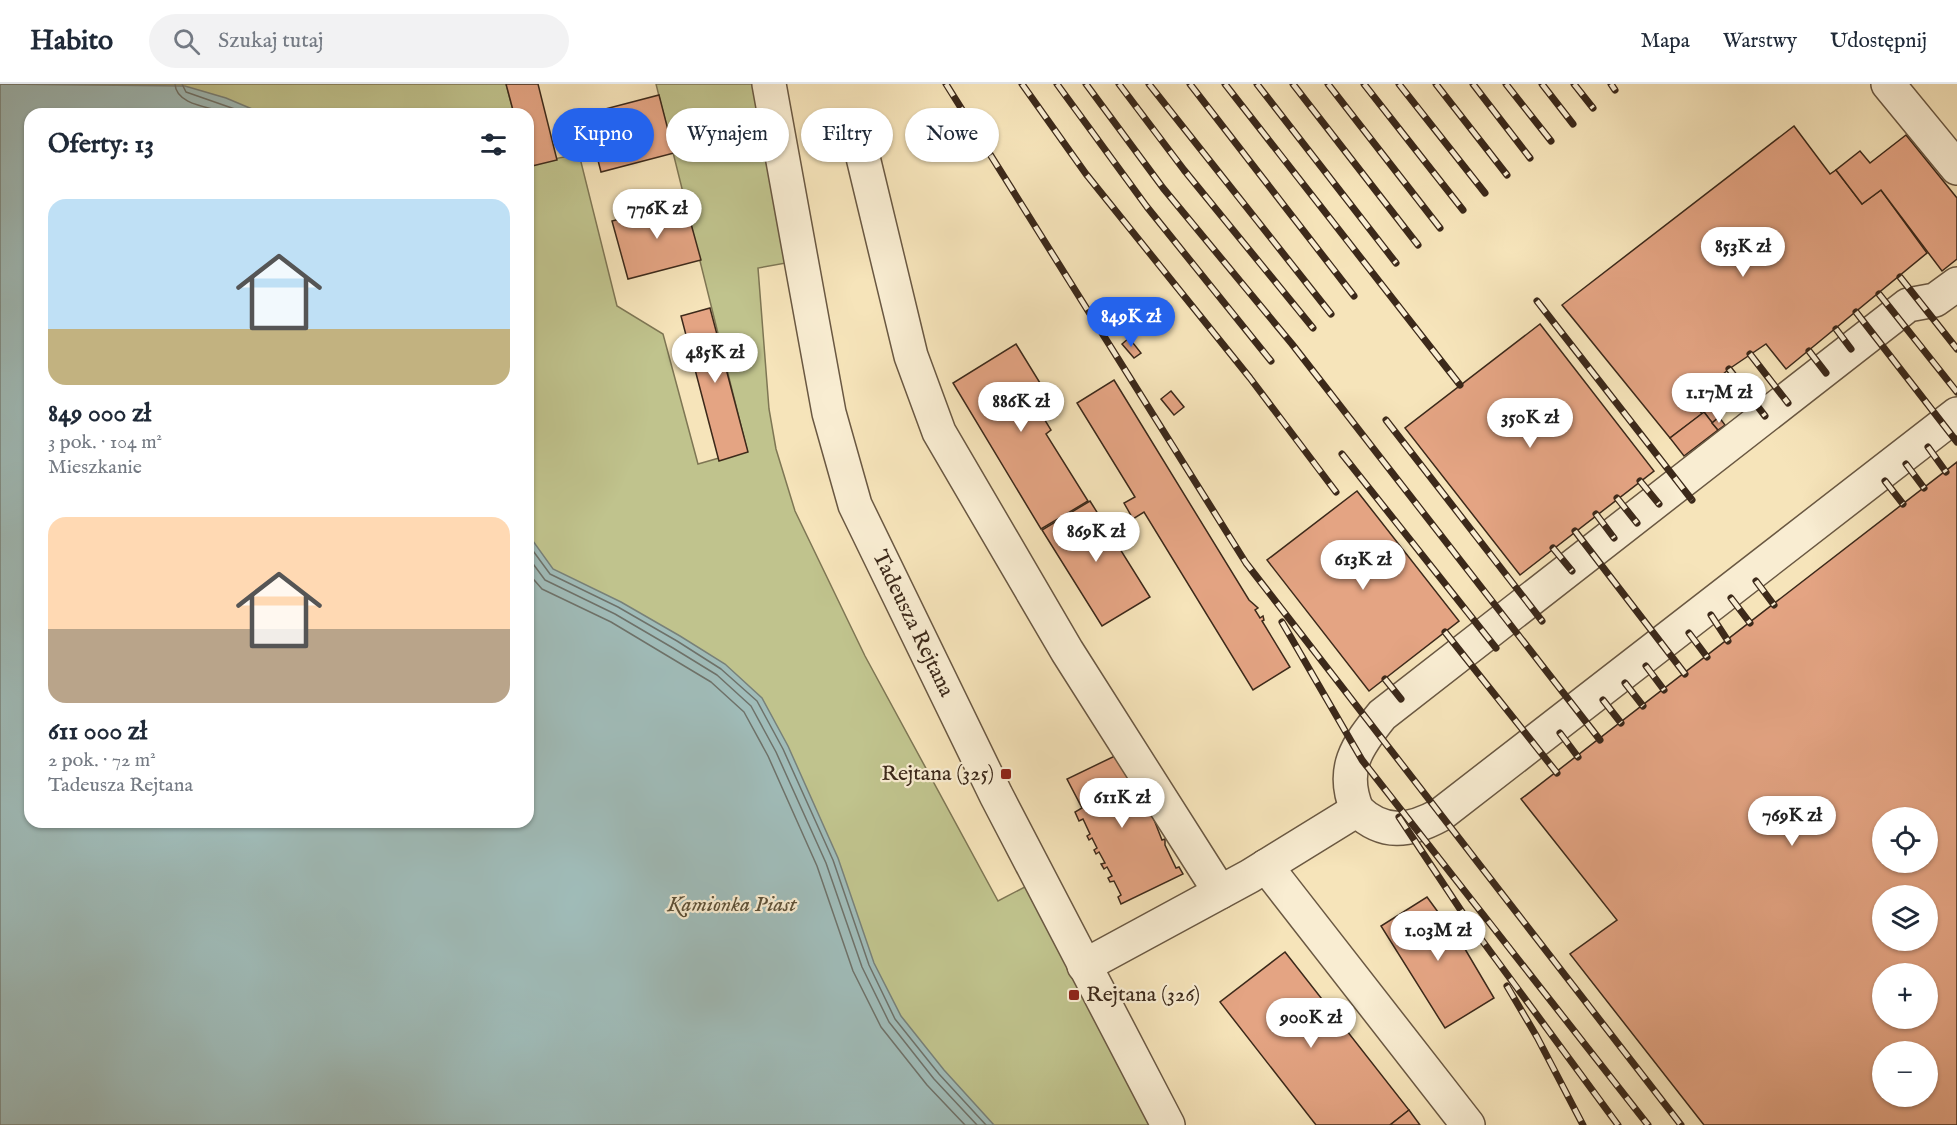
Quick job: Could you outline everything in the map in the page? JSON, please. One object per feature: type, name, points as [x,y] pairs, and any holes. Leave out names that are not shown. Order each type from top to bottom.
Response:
[{"type":"street","name":"Tadeusza Rejtana","points":[[769,84],[829,413],[855,505],[996,795],[1167,1125]]},
{"type":"street","points":[[1888,84],[1957,168]]},
{"type":"street","points":[[864,162],[911,356],[939,432],[1067,651],[1220,892]]},
{"type":"street","points":[[1957,284],[1935,300],[1908,305],[1382,715],[1356,750],[1349,771],[1351,795],[1357,810],[1370,822],[1396,829],[1440,815],[1957,414]]},
{"type":"street","points":[[1084,966],[1266,866],[1357,810]]},
{"type":"street","points":[[1266,866],[1467,1125]]},
{"type":"green space","name":"Kamionka Piast","points":[[0,84],[506,84],[512,108],[24,108],[24,828],[534,828],[534,163],[552,159],[552,162],[581,162],[617,306],[663,334],[698,464],[747,450],[675,162],[784,162],[803,260],[758,268],[769,409],[776,449],[795,511],[865,656],[998,901],[1040,879],[1168,1125],[0,1125]]},
{"type":"green space","name":"Kamionka Piast","points":[[656,84],[769,84],[774,108],[666,108],[666,124]]},
{"type":"water","name":"Kamionka Piast","points":[[0,84],[185,86],[226,98],[250,108],[24,108],[24,828],[534,828],[534,542],[553,569],[621,602],[680,636],[725,664],[762,698],[788,746],[838,858],[874,963],[901,1016],[944,1070],[994,1125],[0,1125]]},
{"type":"building","points":[[506,84],[538,84],[552,140],[552,161],[534,166],[534,108],[512,108]]},
{"type":"building","points":[[659,95],[666,122],[666,155],[654,158],[654,108],[609,108]]},
{"type":"building","points":[[1794,126],[1830,174],[1836,170],[1862,204],[1881,190],[1927,253],[1786,369],[1766,344],[1729,369],[1693,400],[1702,414],[1670,438],[1562,305]]},
{"type":"building","points":[[1906,135],[1957,198],[1957,259],[1942,271],[1881,190],[1862,204],[1836,170],[1860,151],[1870,163]]},
{"type":"building","points":[[598,162],[639,162],[601,172]]},
{"type":"building","points":[[685,202],[701,260],[628,279],[612,221]]},
{"type":"building","points":[[710,308],[748,452],[719,461],[681,316]]},
{"type":"building","points":[[1540,324],[1654,471],[1520,575],[1405,428]]},
{"type":"building","points":[[1129,338],[1141,353],[1134,358],[1122,344]]},
{"type":"building","points":[[1016,344],[1056,409],[1043,417],[1051,430],[1046,434],[1088,501],[1041,529],[953,383]]},
{"type":"building","points":[[1114,380],[1249,600],[1258,608],[1255,610],[1260,618],[1263,616],[1262,621],[1290,667],[1253,690],[1144,512],[1133,519],[1124,503],[1135,497],[1077,403]]},
{"type":"building","points":[[1171,391],[1184,407],[1174,415],[1161,399]]},
{"type":"building","points":[[1726,395],[1734,405],[1719,417],[1711,407]]},
{"type":"building","points":[[1711,407],[1719,417],[1712,423],[1704,412]]},
{"type":"building","points":[[1704,412],[1718,430],[1684,456],[1670,438]]},
{"type":"building","points":[[1719,417],[1725,425],[1718,430],[1712,423]]},
{"type":"building","points":[[1957,462],[1957,1125],[1704,1125],[1570,954],[1617,920],[1521,799]]},
{"type":"building","points":[[1357,491],[1459,621],[1369,691],[1267,560]]},
{"type":"building","points":[[1090,501],[1150,597],[1102,626],[1042,530]]},
{"type":"building","points":[[1119,754],[1149,814],[1151,812],[1162,840],[1165,839],[1165,845],[1176,868],[1179,867],[1183,874],[1121,904],[1118,897],[1121,895],[1114,881],[1110,882],[1108,878],[1112,876],[1107,867],[1104,869],[1101,864],[1105,863],[1099,852],[1096,854],[1094,850],[1097,848],[1092,838],[1089,840],[1087,836],[1090,834],[1083,819],[1079,821],[1075,812],[1082,808],[1067,779]]},
{"type":"building","points":[[1427,897],[1465,949],[1494,998],[1445,1028],[1381,926]]},
{"type":"building","points":[[1285,952],[1409,1110],[1390,1125],[1316,1125],[1220,1002]]},
{"type":"building","points":[[1409,1110],[1420,1125],[1390,1125]]},
{"type":"railway","points":[[946,84],[1246,563],[1681,1125]]},
{"type":"railway","points":[[1022,84],[1086,174],[1250,378],[1336,492]]},
{"type":"railway","points":[[1057,84],[1147,207],[1271,361]]},
{"type":"railway","points":[[1086,84],[1163,188],[1292,344],[1600,740]]},
{"type":"railway","points":[[1119,84],[1184,170],[1313,328]]},
{"type":"railway","points":[[1149,84],[1331,314]]},
{"type":"railway","points":[[1190,84],[1354,296]]},
{"type":"railway","points":[[1225,84],[1460,385]]},
{"type":"railway","points":[[1257,84],[1396,263]]},
{"type":"railway","points":[[1293,84],[1418,245]]},
{"type":"railway","points":[[1328,84],[1440,228]]},
{"type":"railway","points":[[1364,84],[1463,210]]},
{"type":"railway","points":[[1399,84],[1485,193]]},
{"type":"railway","points":[[1436,84],[1507,175]]},
{"type":"railway","points":[[1473,84],[1530,158]]},
{"type":"railway","points":[[1506,84],[1551,141]]},
{"type":"railway","points":[[1542,84],[1573,124]]},
{"type":"railway","points":[[1574,84],[1593,108]]},
{"type":"railway","points":[[1611,84],[1615,90]]},
{"type":"railway","points":[[1900,277],[1957,349]]},
{"type":"railway","points":[[1879,294],[1957,392]]},
{"type":"railway","points":[[1537,301],[1692,500]]},
{"type":"railway","points":[[1856,312],[1957,442]]},
{"type":"railway","points":[[1836,329],[1851,349]]},
{"type":"railway","points":[[1809,351],[1826,373]]},
{"type":"railway","points":[[1750,354],[1788,403]]},
{"type":"railway","points":[[1729,369],[1765,416]]},
{"type":"railway","points":[[1386,420],[1542,621]]},
{"type":"railway","points":[[1928,447],[1946,472]]},
{"type":"railway","points":[[1342,454],[1496,648]]},
{"type":"railway","points":[[1906,464],[1924,488]]},
{"type":"railway","points":[[1640,481],[1659,504]]},
{"type":"railway","points":[[1885,481],[1903,504]]},
{"type":"railway","points":[[1617,498],[1637,523]]},
{"type":"railway","points":[[1596,514],[1614,538]]},
{"type":"railway","points":[[1575,531],[1685,674]]},
{"type":"railway","points":[[1553,548],[1572,571]]},
{"type":"railway","points":[[1756,581],[1774,605]]},
{"type":"railway","points":[[1731,598],[1750,623]]},
{"type":"railway","points":[[1711,615],[1728,641]]},
{"type":"railway","points":[[1282,622],[1362,760],[1648,1125]]},
{"type":"railway","points":[[1445,632],[1557,773]]},
{"type":"railway","points":[[1689,633],[1707,657]]},
{"type":"railway","points":[[1646,666],[1664,690]]},
{"type":"railway","points":[[1385,679],[1401,699]]},
{"type":"railway","points":[[1625,683],[1643,706]]},
{"type":"railway","points":[[1603,700],[1621,723]]},
{"type":"railway","points":[[1560,733],[1578,757]]},
{"type":"railway","points":[[1399,817],[1470,924],[1618,1125]]},
{"type":"railway","points":[[1507,986],[1537,1037],[1583,1125]]},
{"type":"place","name":"Rejtana (325)","points":[[1006,774]]},
{"type":"place","name":"Rejtana (326)","points":[[1074,995]]}]
